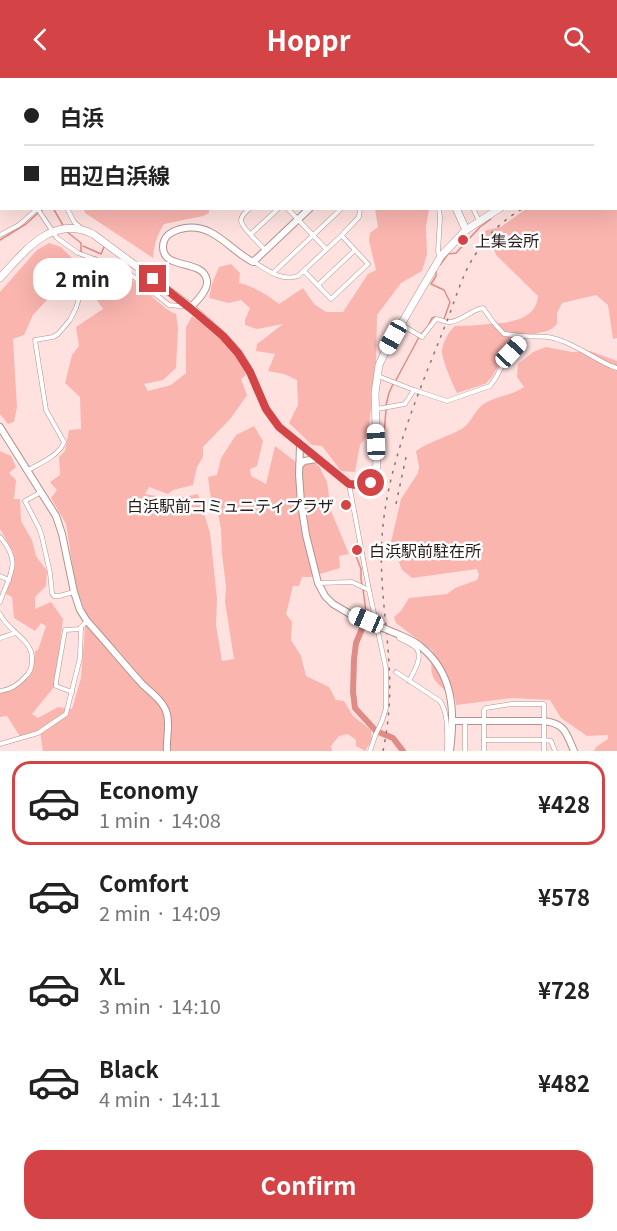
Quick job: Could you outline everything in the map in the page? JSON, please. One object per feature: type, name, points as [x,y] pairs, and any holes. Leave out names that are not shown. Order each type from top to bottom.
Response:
[{"type":"main road","points":[[457,210],[466,230]]},
{"type":"main road","points":[[0,278],[36,240],[52,232],[63,229],[84,230],[93,234],[223,336],[238,353],[250,372],[270,414],[279,427],[349,484],[367,486],[375,475],[377,375],[386,350],[441,256],[466,230],[498,210]]},
{"type":"street","points":[[68,210],[74,222],[84,230]]},
{"type":"street","points":[[248,210],[241,220],[243,226],[266,250]]},
{"type":"street","points":[[251,234],[277,210]]},
{"type":"street","points":[[289,210],[326,249]]},
{"type":"street","points":[[253,262],[308,210]]},
{"type":"street","points":[[273,273],[340,210]]},
{"type":"street","points":[[0,235],[38,211],[57,238],[78,253],[121,269],[169,305],[190,308],[204,292],[206,277],[201,270],[174,262],[165,254],[164,241],[174,231],[191,228],[206,230],[253,262],[284,278],[292,278],[298,276],[341,236],[359,217],[360,210]]},
{"type":"street","points":[[439,210],[438,252],[441,256]]},
{"type":"street","points":[[474,210],[479,222]]},
{"type":"street","points":[[488,216],[490,210]]},
{"type":"street","points":[[304,270],[331,298],[368,264],[341,236]]},
{"type":"street","points":[[318,285],[355,250]]},
{"type":"street","points":[[28,470],[60,450],[64,442],[46,410],[35,340],[53,337],[70,320],[87,272],[95,259]]},
{"type":"street","points":[[400,324],[420,335],[430,327],[434,319],[449,322],[458,320],[483,308],[504,334],[553,338],[617,368]]},
{"type":"street","points":[[377,375],[447,401],[490,386],[507,357],[524,336]]},
{"type":"street","points":[[375,409],[405,404],[414,390]]},
{"type":"street","points":[[0,427],[56,516],[80,610],[87,621],[166,710],[168,716],[167,751]]},
{"type":"street","points":[[300,446],[301,503],[318,583],[325,596],[333,604],[421,646],[440,670],[450,693],[452,721],[449,751]]},
{"type":"street","points":[[299,466],[304,461],[317,459]]},
{"type":"street","points":[[349,484],[386,675],[386,708],[370,751]]},
{"type":"street","points":[[41,492],[25,501],[42,537],[52,593],[54,596],[59,596],[74,592]]},
{"type":"street","points":[[0,537],[13,562],[13,570],[0,600]]},
{"type":"street","points":[[0,576],[9,580]]},
{"type":"street","points":[[318,583],[352,582],[369,590]]},
{"type":"street","points":[[0,614],[6,624],[31,650],[33,659],[31,669],[25,677],[10,689],[0,691]]},
{"type":"street","points":[[0,744],[38,733],[67,711],[80,658],[81,629],[87,621]]},
{"type":"street","points":[[72,692],[56,686],[56,682],[65,630],[81,629]]},
{"type":"street","points":[[0,638],[16,633]]},
{"type":"street","points":[[397,633],[399,638],[418,651],[417,665],[409,681]]},
{"type":"street","points":[[396,672],[440,701],[446,717],[449,751]]},
{"type":"street","points":[[484,751],[484,710],[511,704],[544,704],[544,751]]},
{"type":"street","points":[[452,721],[555,722],[565,730],[574,751]]},
{"type":"street","points":[[465,721],[465,751]]},
{"type":"street","points":[[484,740],[551,741],[555,751]]},
{"type":"shaded area","points":[[84,210],[209,210],[209,213],[203,216],[164,224],[156,240],[153,258],[85,213]]},
{"type":"shaded area","points":[[375,210],[429,210],[426,227],[427,254],[422,271],[401,283],[377,315],[376,363],[368,435],[360,445],[355,472],[341,471],[322,446],[312,445],[289,423],[298,405],[297,380],[284,374],[268,371],[275,354],[256,351],[257,344],[283,324],[257,329],[245,325],[250,308],[241,300],[229,303],[209,298],[219,267],[231,264],[240,273],[239,283],[260,291],[279,304],[303,288],[314,304],[326,312],[343,312],[368,274],[376,270],[369,241],[370,233],[378,227]]},
{"type":"shaded area","points":[[525,210],[617,210],[617,338],[613,339],[608,305],[596,295],[562,303],[557,313],[557,324],[554,327],[521,339],[499,351],[500,363],[485,384],[457,393],[442,356],[442,349],[450,331],[455,326],[520,319],[527,315],[536,304],[538,296],[496,255],[494,249],[481,239],[486,230],[501,227]]},
{"type":"shaded area","points":[[49,243],[61,247],[77,263],[58,297],[48,299],[33,315],[24,335],[13,339],[17,407],[14,422],[8,424],[0,414],[0,292],[37,250]]},
{"type":"shaded area","points":[[97,264],[129,278],[176,314],[178,328],[176,368],[163,380],[144,384],[148,391],[171,385],[186,373],[186,327],[192,316],[230,349],[246,375],[241,379],[247,395],[231,418],[203,447],[203,457],[197,467],[193,485],[173,490],[168,494],[149,487],[145,494],[156,496],[159,507],[163,509],[174,499],[198,494],[210,533],[217,599],[216,625],[222,661],[234,659],[225,602],[226,587],[221,529],[217,508],[212,508],[208,477],[217,475],[221,458],[236,435],[254,426],[263,441],[257,466],[250,469],[251,476],[266,484],[275,446],[296,462],[307,465],[311,461],[319,466],[327,482],[331,511],[349,554],[339,556],[340,568],[310,577],[302,577],[299,586],[293,586],[286,614],[292,622],[291,640],[301,656],[306,676],[329,687],[336,700],[344,701],[353,716],[371,730],[372,740],[365,751],[356,746],[356,740],[348,734],[339,736],[331,746],[332,751],[43,751],[40,732],[21,738],[7,716],[0,717],[0,693],[15,687],[26,679],[46,626],[41,623],[35,631],[14,618],[12,597],[6,594],[15,566],[13,552],[0,529],[0,451],[11,456],[16,467],[9,473],[16,480],[14,499],[20,499],[21,521],[32,540],[36,556],[47,571],[46,586],[35,597],[35,609],[51,602],[63,619],[54,687],[32,714],[38,718],[58,707],[72,709],[81,678],[86,614],[76,587],[66,524],[51,498],[57,490],[50,482],[60,475],[59,457],[65,451],[69,430],[81,429],[80,397],[65,383],[72,355],[79,346],[76,327],[103,309],[94,296],[92,270]]},
{"type":"shaded area","points":[[546,347],[572,352],[590,351],[617,361],[617,751],[594,751],[608,739],[608,735],[587,736],[561,718],[550,700],[512,698],[456,705],[455,698],[434,679],[431,668],[433,651],[396,623],[394,617],[409,598],[447,594],[455,588],[477,580],[479,575],[477,569],[412,578],[402,570],[391,542],[401,499],[418,473],[416,451],[463,428],[485,403],[524,387],[517,377],[518,364],[533,352]]},
{"type":"waterway","points":[[0,240],[26,224],[42,210]]},
{"type":"waterway","points":[[54,210],[64,227]]},
{"type":"waterway","points":[[440,265],[448,254],[456,253],[480,227],[491,219]]},
{"type":"waterway","points":[[66,231],[81,243],[81,252]]},
{"type":"waterway","points":[[83,246],[101,254],[106,247]]},
{"type":"waterway","points":[[436,271],[431,284],[444,290],[450,302],[443,319]]},
{"type":"waterway","points":[[396,380],[419,337],[435,317]]},
{"type":"waterway","points":[[386,405],[393,384]]},
{"type":"waterway","points":[[384,434],[386,410]]},
{"type":"waterway","points":[[353,548],[361,569],[362,585]]},
{"type":"waterway","points":[[363,589],[366,612]]},
{"type":"waterway","points":[[366,612],[356,643],[354,659],[355,708],[376,731],[393,738],[403,751]]},
{"type":"railway","points":[[383,751],[390,687],[381,554],[390,484],[405,430],[470,263],[485,240],[509,217],[521,210]]},
{"type":"railway","points":[[396,504],[406,457]]},
{"type":"place","name":"上集会所","points":[[463,240]]},
{"type":"place","name":"白浜駅前コミュニティプラザ","points":[[346,505]]},
{"type":"place","name":"白浜駅前駐在所","points":[[357,550]]},
{"type":"route","points":[[153,279],[223,336],[238,353],[250,372],[266,409],[279,427],[349,484],[367,486],[371,483]]}]
